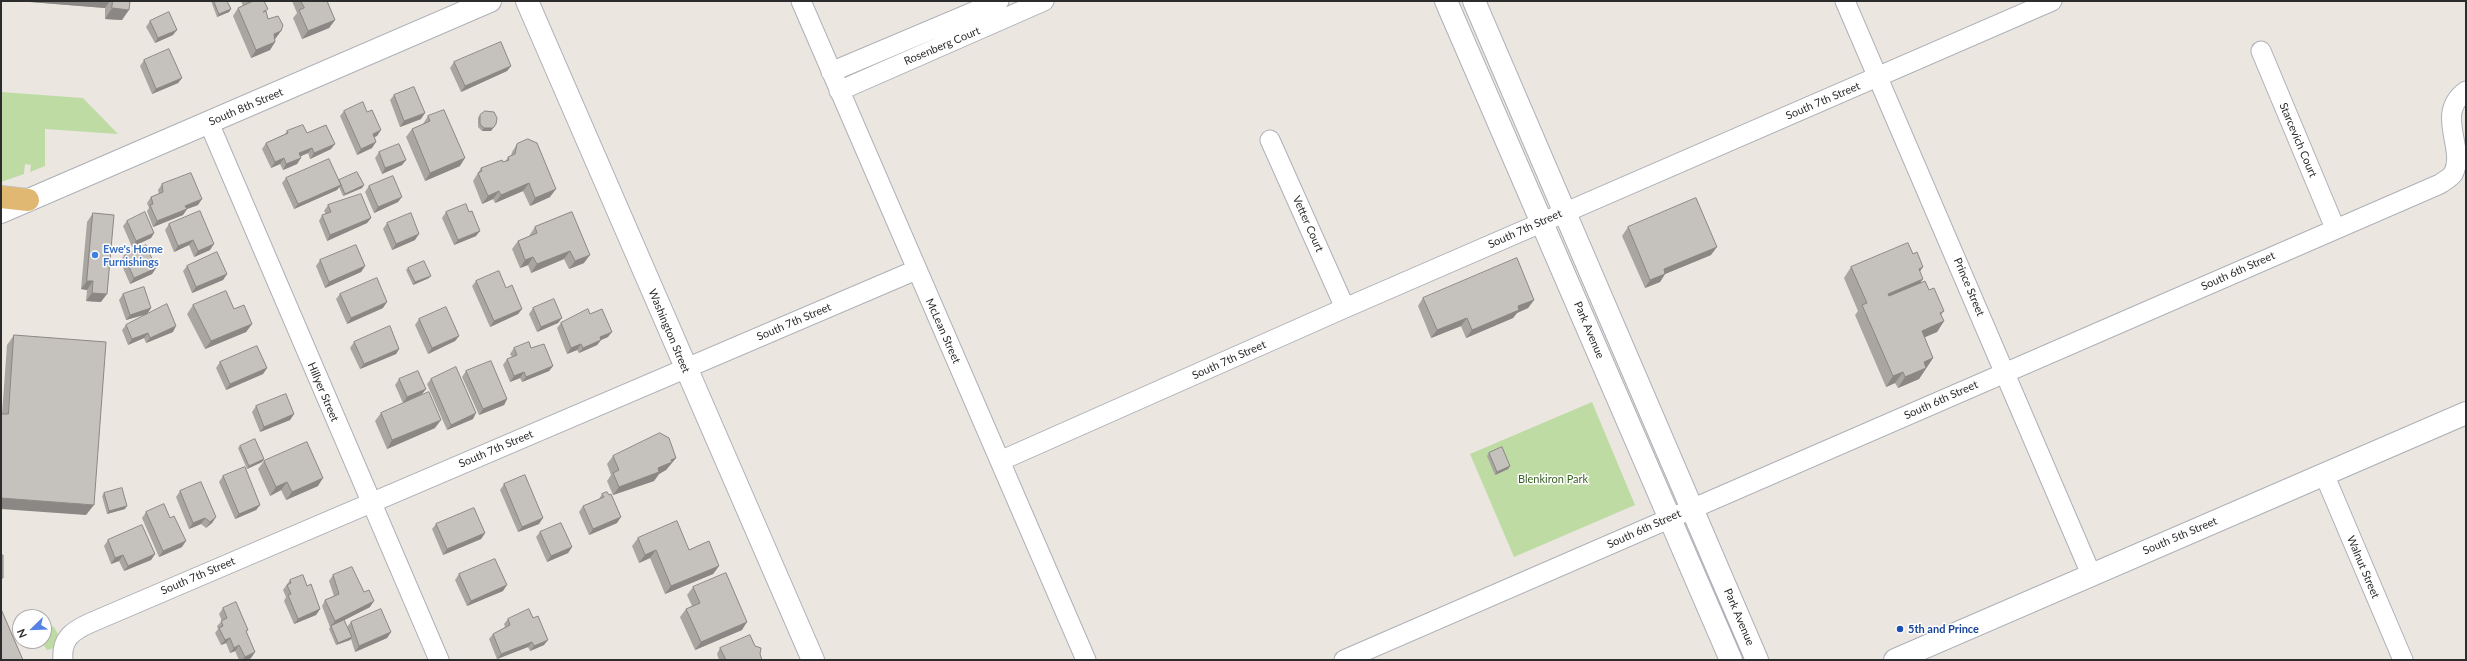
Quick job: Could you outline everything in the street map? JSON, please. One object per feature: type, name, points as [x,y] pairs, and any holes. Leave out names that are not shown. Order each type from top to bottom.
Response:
[{"type":"main road","points":[[1,197],[28,200]]},
{"type":"street","name":"South 8th Street","points":[[1,212],[490,1]]},
{"type":"street","name":"Washington Street","points":[[527,1],[812,660]]},
{"type":"street","name":"McLean Street","points":[[801,1],[916,270],[1086,660]]},
{"type":"street","name":"Rosenberg Court","points":[[831,72],[999,1]]},
{"type":"street","name":"Rosenberg Court","points":[[839,91],[1044,1]]},
{"type":"street","name":"Park Avenue","points":[[1446,1],[1731,660]]},
{"type":"street","name":"Park Avenue","points":[[1474,1],[1757,660]]},
{"type":"street","name":"Prince Street","points":[[1845,1],[2006,372],[2091,574]]},
{"type":"street","name":"South 7th Street","points":[[1000,461],[1345,308],[1878,78],[2052,1]]},
{"type":"street","name":"Starcevich Court","points":[[2261,51],[2334,228]]},
{"type":"street","name":"South 6th Street","points":[[1344,660],[2334,228],[2440,184],[2453,174],[2461,154],[2453,113],[2459,98],[2466,91]]},
{"type":"street","name":"Hillyer Street","points":[[208,123],[370,503],[439,660]]},
{"type":"street","name":"Vetter Court","points":[[1270,140],[1345,308]]},
{"type":"street","name":"South 7th Street","points":[[63,660],[63,645],[76,629],[916,270]]},
{"type":"street","name":"South 5th Street","points":[[1904,658],[2091,574],[2466,413]]},
{"type":"street","name":"Walnut Street","points":[[2324,474],[2403,660]]},
{"type":"green space","points":[[1,92],[83,98],[118,134],[45,129],[45,166],[30,172],[31,165],[25,164],[24,174],[1,182]]},
{"type":"green space","name":"Blenkiron Park","points":[[1592,402],[1635,505],[1514,557],[1470,454]]},
{"type":"green space","points":[[52,626],[58,634],[54,647],[52,648]]},
{"type":"building","points":[[113,1],[130,1],[129,10],[112,8]]},
{"type":"building","points":[[214,1],[227,1],[231,9],[219,14]]},
{"type":"building","points":[[250,1],[264,1],[268,9],[263,12],[266,11],[268,19],[278,16],[283,25],[281,31],[274,34],[275,42],[256,50],[238,8],[251,2]]},
{"type":"building","points":[[301,1],[327,1],[335,20],[308,31],[299,10],[304,8]]},
{"type":"building","points":[[169,12],[177,30],[158,38],[150,21]]},
{"type":"building","points":[[501,42],[511,66],[465,86],[454,62]]},
{"type":"building","points":[[169,49],[182,78],[156,89],[144,60]]},
{"type":"building","points":[[414,87],[425,113],[404,121],[394,95]]},
{"type":"building","points":[[363,102],[367,112],[372,110],[381,130],[373,134],[376,142],[361,149],[344,111]]},
{"type":"building","points":[[444,110],[465,158],[430,173],[412,129],[430,121],[428,116]]},
{"type":"building","points":[[485,111],[494,112],[497,118],[496,124],[493,128],[484,128],[480,124],[480,115]]},
{"type":"building","points":[[303,125],[307,133],[326,125],[335,144],[314,153],[312,148],[299,153],[301,158],[286,164],[284,158],[275,162],[266,143],[288,133],[287,131]]},
{"type":"building","points":[[528,139],[537,143],[556,189],[535,198],[529,183],[501,195],[499,191],[488,196],[478,173],[482,171],[481,168],[502,160],[503,162],[509,160],[508,157],[515,154],[517,144]]},
{"type":"building","points":[[399,144],[406,160],[385,168],[379,152]]},
{"type":"building","points":[[329,159],[341,185],[298,204],[286,178]]},
{"type":"building","points":[[357,172],[364,185],[345,194],[339,180]]},
{"type":"building","points":[[191,173],[202,199],[185,206],[187,209],[157,221],[150,205],[153,204],[151,197],[163,192],[162,184]]},
{"type":"building","points":[[393,176],[402,197],[378,207],[369,186]]},
{"type":"building","points":[[361,194],[371,218],[330,235],[322,215],[331,212],[328,205]]},
{"type":"building","points":[[1696,198],[1717,247],[1664,269],[1665,274],[1650,280],[1628,227]]},
{"type":"building","points":[[466,204],[469,212],[472,211],[480,231],[458,240],[446,212]]},
{"type":"building","points":[[200,211],[214,244],[198,251],[193,240],[178,246],[169,224]]},
{"type":"building","points":[[145,212],[154,233],[136,241],[127,221]]},
{"type":"building","points":[[572,212],[590,255],[575,261],[570,251],[537,264],[533,257],[525,260],[518,241],[537,233],[535,227]]},
{"type":"building","points":[[93,213],[114,215],[107,294],[92,293],[93,281],[87,281]]},
{"type":"building","points":[[411,213],[419,234],[396,244],[387,223]]},
{"type":"building","points":[[1908,243],[1913,254],[1917,252],[1923,267],[1919,269],[1923,279],[1888,294],[1889,296],[1925,281],[1929,290],[1934,288],[1944,311],[1940,313],[1944,321],[1922,331],[1933,358],[1924,362],[1926,368],[1905,377],[1903,372],[1893,376],[1862,305],[1867,303],[1851,267]]},
{"type":"building","points":[[146,245],[156,268],[134,278],[124,256]]},
{"type":"building","points":[[356,245],[365,266],[329,282],[320,260]]},
{"type":"building","points":[[217,252],[227,274],[196,287],[187,266]]},
{"type":"building","points":[[1517,258],[1534,300],[1518,306],[1519,310],[1472,330],[1467,318],[1437,330],[1423,298]]},
{"type":"building","points":[[424,261],[431,276],[415,282],[408,268]]},
{"type":"building","points":[[499,271],[506,288],[512,285],[522,309],[494,321],[476,281]]},
{"type":"building","points":[[377,278],[387,302],[351,318],[340,294]]},
{"type":"building","points":[[144,287],[151,308],[130,315],[123,294]]},
{"type":"building","points":[[226,291],[234,309],[244,305],[252,324],[211,341],[193,305]]},
{"type":"building","points":[[554,299],[562,318],[541,327],[533,308]]},
{"type":"building","points":[[167,304],[176,326],[150,338],[148,333],[132,339],[126,325]]},
{"type":"building","points":[[446,307],[459,336],[432,348],[419,319]]},
{"type":"building","points":[[588,309],[590,314],[602,309],[612,332],[600,337],[601,340],[583,348],[581,344],[571,348],[561,323]]},
{"type":"building","points":[[390,326],[399,349],[364,364],[354,342]]},
{"type":"building","points":[[14,335],[106,342],[94,505],[1,498],[1,414],[8,414]]},
{"type":"building","points":[[529,342],[531,348],[544,344],[553,366],[526,377],[524,372],[514,376],[507,359],[517,355],[514,348]]},
{"type":"building","points":[[257,346],[267,368],[230,384],[220,362]]},
{"type":"building","points":[[491,361],[507,399],[483,409],[466,371]]},
{"type":"building","points":[[456,367],[476,413],[451,425],[431,379]]},
{"type":"building","points":[[418,371],[426,389],[407,397],[399,379]]},
{"type":"building","points":[[429,392],[441,420],[392,440],[381,413]]},
{"type":"building","points":[[286,394],[294,414],[264,427],[256,406]]},
{"type":"building","points":[[660,433],[669,438],[676,458],[671,460],[672,462],[658,468],[659,472],[619,487],[613,473],[619,470],[613,456]]},
{"type":"building","points":[[255,439],[264,459],[249,466],[240,446]]},
{"type":"building","points":[[307,442],[323,478],[292,492],[287,482],[276,487],[264,461]]},
{"type":"building","points":[[1502,447],[1510,466],[1497,472],[1489,453]]},
{"type":"building","points":[[245,467],[260,505],[239,514],[223,476]]},
{"type":"building","points":[[525,475],[543,518],[522,527],[504,484]]},
{"type":"building","points":[[201,482],[216,517],[210,522],[205,518],[193,523],[180,491]]},
{"type":"building","points":[[122,488],[127,506],[109,511],[104,493]]},
{"type":"building","points":[[607,492],[609,495],[611,494],[621,517],[593,529],[583,506],[604,497],[602,494]]},
{"type":"building","points":[[164,504],[170,518],[174,516],[186,541],[163,551],[146,512]]},
{"type":"building","points":[[474,508],[485,533],[447,549],[436,524]]},
{"type":"building","points":[[677,521],[689,550],[709,541],[719,566],[671,586],[656,550],[645,555],[638,538]]},
{"type":"building","points":[[561,523],[572,547],[551,556],[540,532]]},
{"type":"building","points":[[142,525],[155,554],[128,566],[123,555],[115,558],[108,540]]},
{"type":"building","points":[[1,555],[3,555],[3,578],[1,578]]},
{"type":"building","points":[[495,559],[507,585],[471,601],[459,574]]},
{"type":"building","points":[[352,567],[364,592],[369,590],[374,601],[335,621],[325,600],[339,594],[333,575]]},
{"type":"building","points":[[726,573],[747,622],[701,642],[686,609],[700,603],[693,587]]},
{"type":"building","points":[[303,575],[307,586],[311,584],[320,609],[298,619],[288,595],[291,594],[287,585],[291,583],[290,580]]},
{"type":"building","points":[[236,602],[248,630],[246,631],[255,652],[245,657],[239,645],[234,648],[230,638],[225,640],[219,628],[223,626],[221,621],[227,618],[223,608]]},
{"type":"building","points":[[1,609],[12,634],[12,649],[18,649],[23,660],[1,660]]},
{"type":"building","points":[[381,609],[391,632],[359,646],[351,622]]},
{"type":"building","points":[[529,609],[533,618],[538,616],[548,640],[534,646],[532,642],[501,654],[493,634],[510,625],[508,619]]},
{"type":"building","points":[[344,620],[352,637],[338,643],[331,626]]},
{"type":"building","points":[[750,635],[755,646],[761,648],[760,654],[762,660],[726,660],[720,648]]},
{"type":"place","name":"Ewe's Home Furnishings","points":[[95,255]]},
{"type":"place","name":"5th and Prince","points":[[1900,629]]}]
